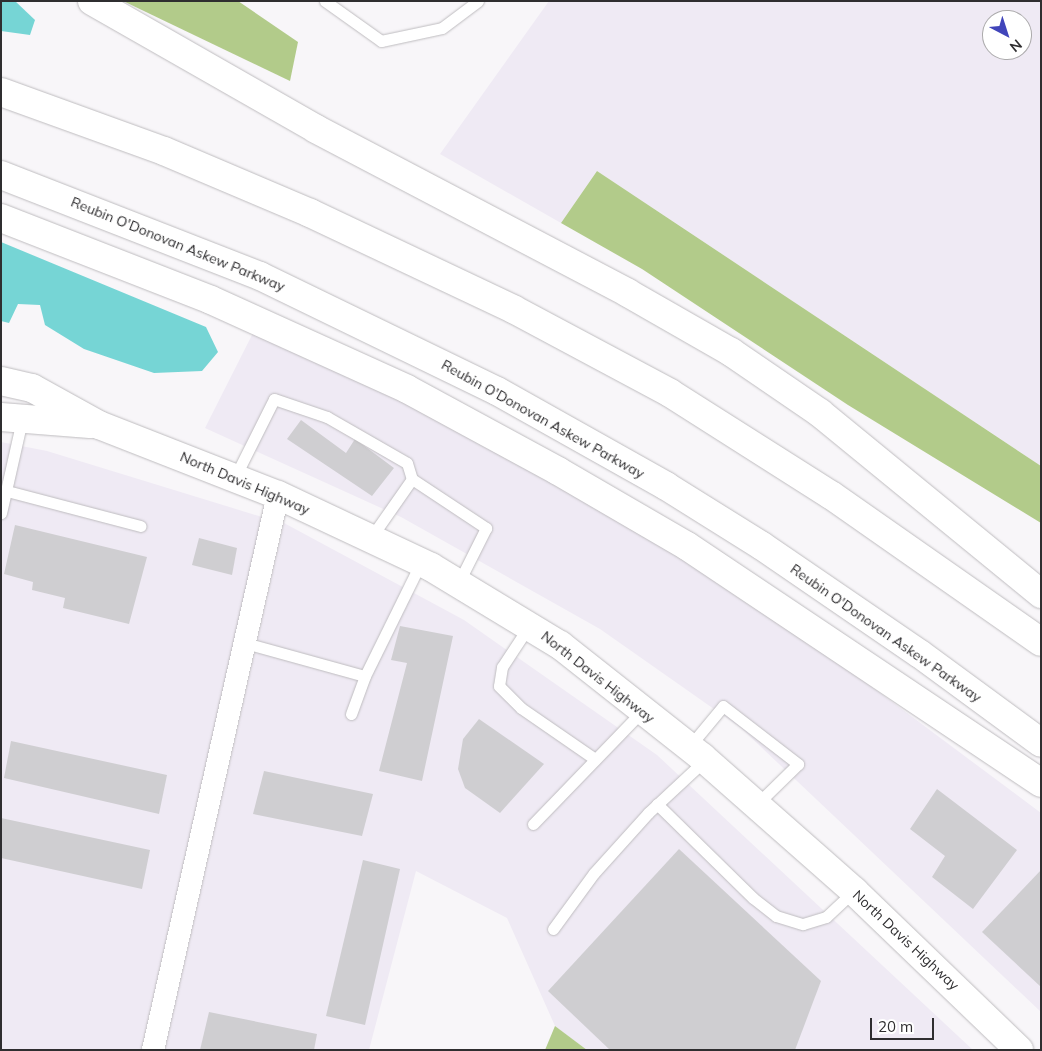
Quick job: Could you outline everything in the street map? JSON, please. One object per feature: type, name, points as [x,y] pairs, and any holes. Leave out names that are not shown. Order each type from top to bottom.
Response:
[{"type":"main road","points":[[92,1],[316,129],[628,293],[731,352],[828,419],[1041,594]]},
{"type":"main road","points":[[1,92],[164,151],[301,209],[530,318],[670,393],[831,495],[1041,642]]},
{"type":"main road","name":"Reubin O'Donovan Askew Parkway","points":[[1,175],[260,276],[506,396],[666,486],[762,546],[920,654],[1041,743]]},
{"type":"main road","points":[[1,218],[211,300],[407,389],[549,466],[695,551],[1041,783]]},
{"type":"main road","name":"North Davis Highway","points":[[1,380],[32,388],[99,425],[278,495],[421,562],[459,582],[560,645],[697,753],[854,891],[1019,1050]]},
{"type":"main road","name":"North Davis Highway","points":[[12,418],[99,425]]},
{"type":"street","points":[[153,1050],[278,495]]},
{"type":"lane","points":[[325,1],[381,42],[442,28],[478,1]]},
{"type":"lane","points":[[235,477],[274,399],[327,417],[407,463],[412,479],[486,528],[459,582]]},
{"type":"lane","points":[[1,514],[7,491],[12,418]]},
{"type":"lane","points":[[370,539],[412,479]]},
{"type":"lane","points":[[7,491],[140,526]]},
{"type":"lane","points":[[351,714],[365,676],[421,562]]},
{"type":"lane","points":[[529,626],[502,667],[499,686],[521,708],[595,759]]},
{"type":"lane","points":[[245,643],[365,676]]},
{"type":"lane","points":[[553,929],[594,873],[658,804],[697,753],[723,706],[798,764],[756,805]]},
{"type":"lane","points":[[533,824],[642,711]]},
{"type":"lane","points":[[658,804],[753,898],[776,916],[803,924],[826,917],[854,891]]},
{"type":"shaded area","points":[[549,1],[1041,1],[1041,466],[597,171],[561,223],[440,154]]},
{"type":"shaded area","points":[[254,331],[356,378],[556,482],[679,554],[789,625],[1041,813],[1041,1012],[741,728],[600,629],[401,517],[205,428]]},
{"type":"shaded area","points":[[1,442],[47,451],[262,517],[141,1050],[1,1050]]},
{"type":"shaded area","points":[[284,523],[464,620],[657,755],[973,1050],[587,1050],[555,1026],[507,918],[416,871],[369,1050],[165,1050]]},
{"type":"green space","points":[[123,1],[238,1],[298,42],[290,81]]},
{"type":"green space","points":[[597,171],[1041,466],[1041,523],[848,405],[642,269],[561,223]]},
{"type":"green space","points":[[555,1026],[587,1050],[545,1050]]},
{"type":"water","points":[[1,1],[15,1],[35,20],[30,35],[1,31]]},
{"type":"water","points":[[1,242],[206,327],[218,352],[202,371],[154,373],[84,349],[45,325],[40,305],[18,304],[9,323],[1,321]]},
{"type":"building","points":[[301,420],[346,453],[355,439],[394,468],[372,496],[287,439]]},
{"type":"building","points":[[15,525],[147,557],[129,624],[63,608],[65,598],[32,590],[33,582],[4,574]]},
{"type":"building","points":[[199,538],[237,548],[232,575],[192,565]]},
{"type":"building","points":[[400,626],[453,636],[422,781],[379,771],[407,663],[391,660]]},
{"type":"building","points":[[479,719],[544,764],[500,813],[465,788],[458,769],[463,739]]},
{"type":"building","points":[[11,741],[167,775],[159,814],[4,778]]},
{"type":"building","points":[[264,771],[373,794],[362,836],[253,814]]},
{"type":"building","points":[[937,789],[1017,850],[973,909],[932,877],[945,856],[910,829]]},
{"type":"building","points":[[1,818],[150,850],[142,889],[1,858]]},
{"type":"building","points":[[679,849],[821,981],[795,1050],[610,1050],[548,991]]},
{"type":"building","points":[[363,860],[400,869],[365,1025],[326,1016]]},
{"type":"building","points":[[1041,870],[1041,987],[982,932]]},
{"type":"building","points":[[209,1012],[317,1034],[314,1050],[200,1050]]}]
